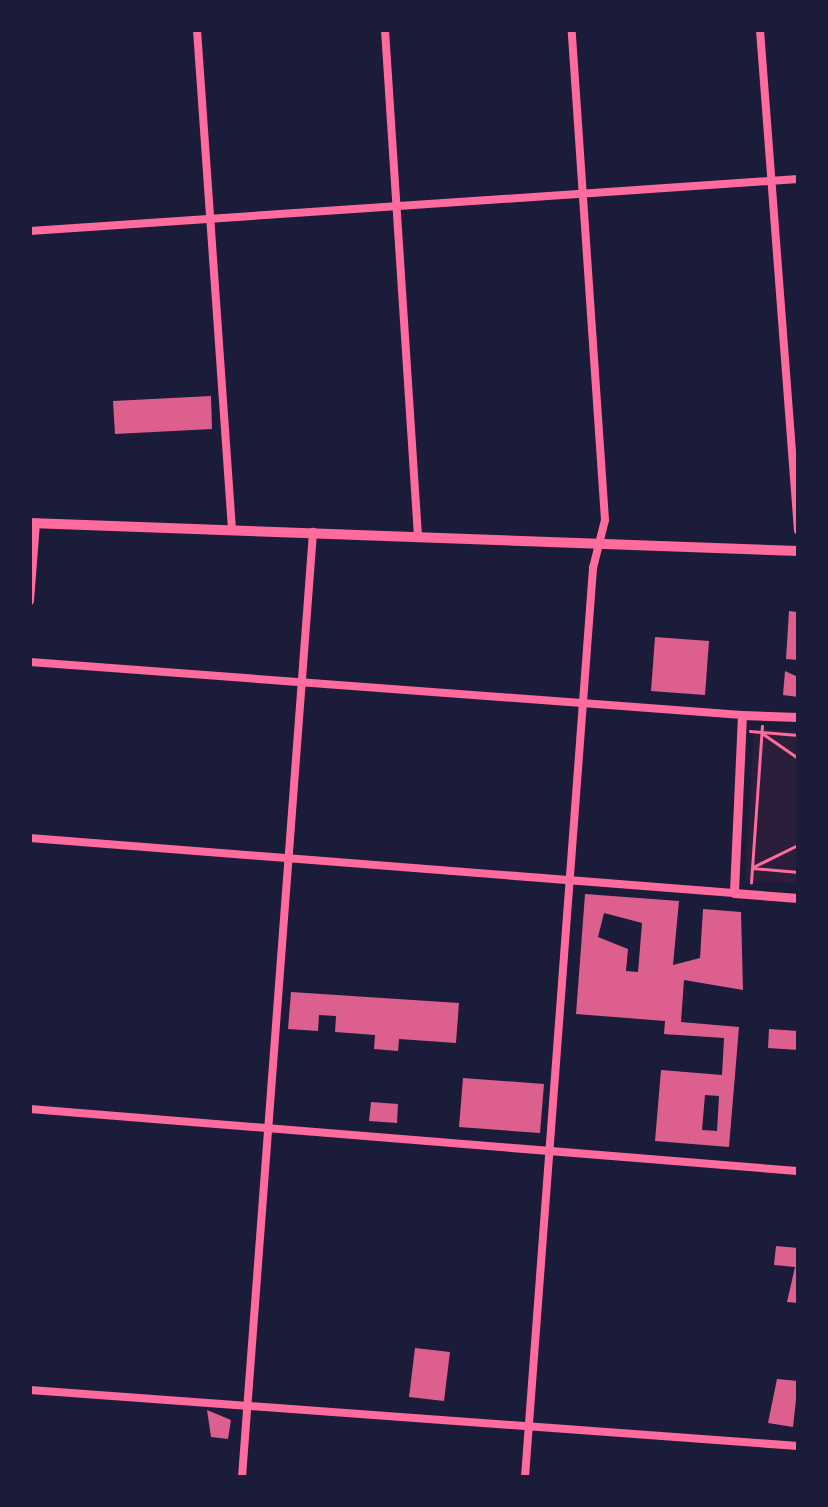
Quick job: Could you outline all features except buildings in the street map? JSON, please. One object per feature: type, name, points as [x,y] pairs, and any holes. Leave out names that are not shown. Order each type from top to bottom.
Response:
[{"type":"main road","points":[[33,523],[798,551]]},
{"type":"street","points":[[196,30],[232,530]]},
{"type":"street","points":[[384,30],[418,536]]},
{"type":"street","points":[[524,1477],[585,704],[599,543],[605,520],[572,30]]},
{"type":"street","points":[[760,30],[798,531]]},
{"type":"street","points":[[30,231],[798,179]]},
{"type":"street","points":[[30,601],[33,523]]},
{"type":"street","points":[[242,1477],[292,858],[313,532]]},
{"type":"street","points":[[30,662],[798,718]]},
{"type":"street","points":[[734,893],[742,714]]},
{"type":"street","points":[[30,838],[798,898]]},
{"type":"street","points":[[30,1109],[798,1171]]},
{"type":"street","points":[[30,1390],[798,1446]]},
{"type":"path","points":[[750,894],[760,732],[765,715]]},
{"type":"path","points":[[742,730],[798,735]]},
{"type":"path","points":[[760,732],[798,758]]},
{"type":"path","points":[[752,868],[798,845]]},
{"type":"path","points":[[736,866],[798,872]]},
{"type":"shaded area","points":[[754,728],[798,731],[798,884],[745,880]]}]
